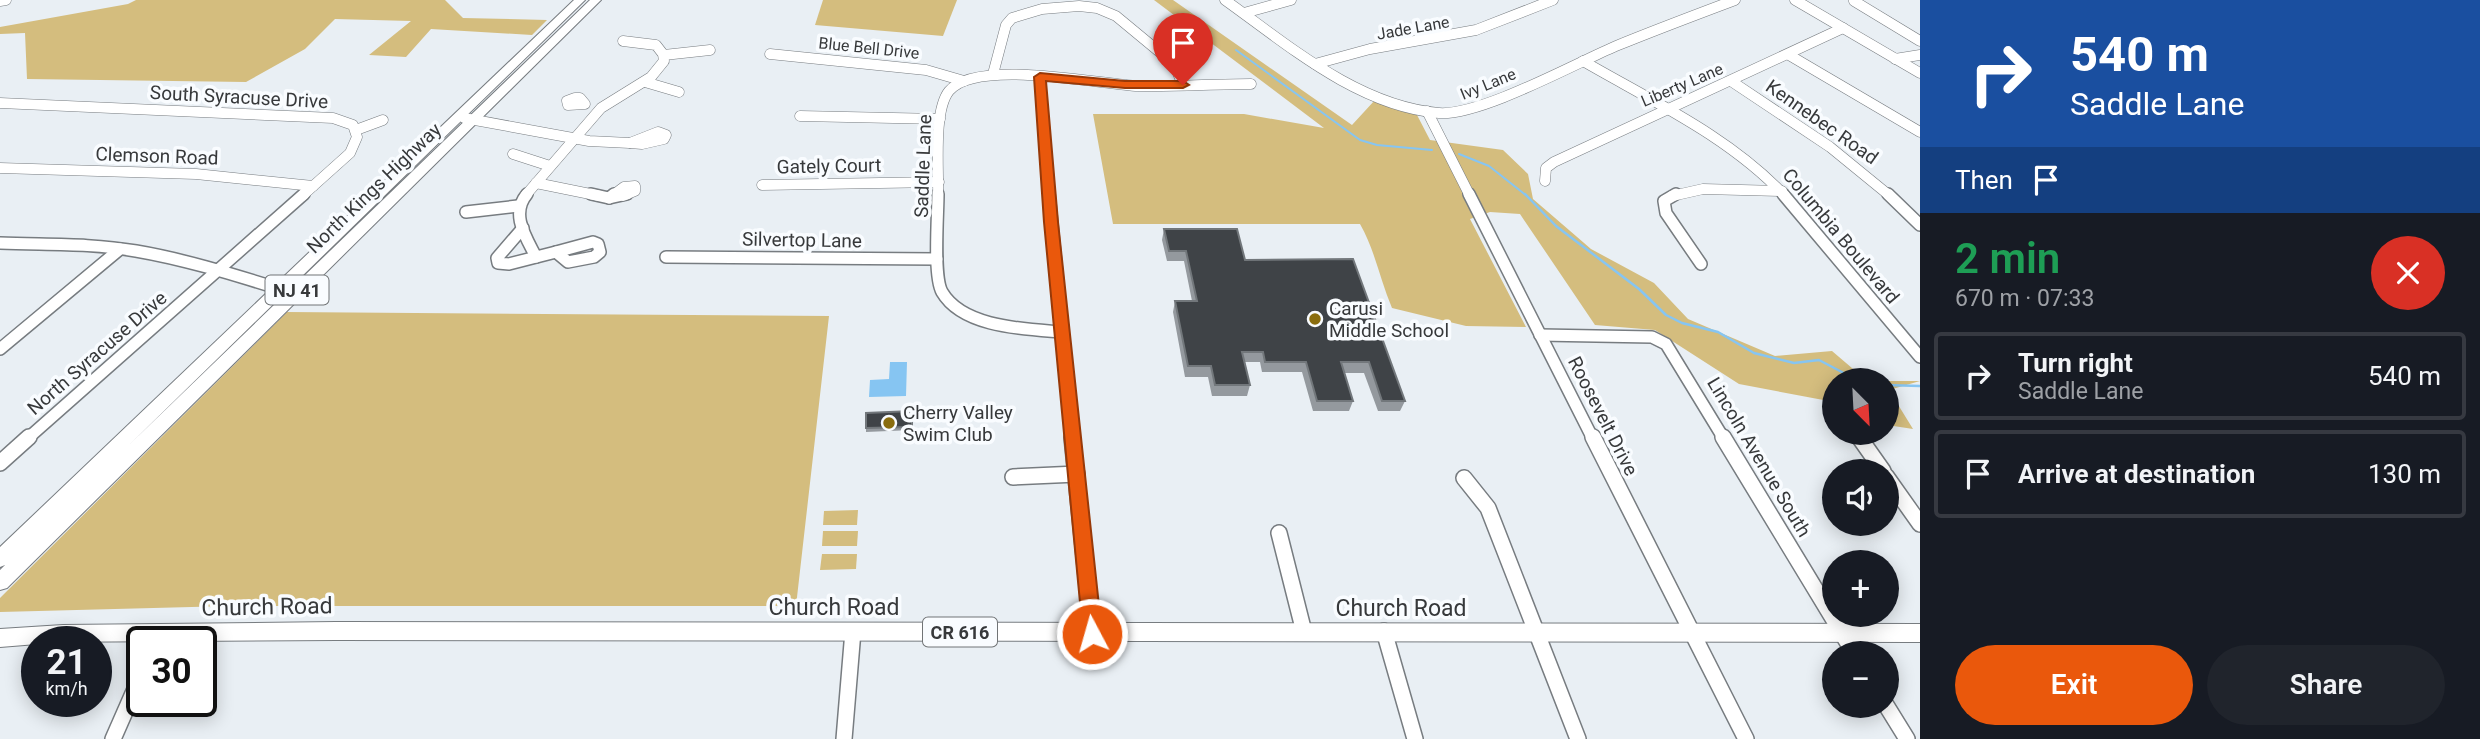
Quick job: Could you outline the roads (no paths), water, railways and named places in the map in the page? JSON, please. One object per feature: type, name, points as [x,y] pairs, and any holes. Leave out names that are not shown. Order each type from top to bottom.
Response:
[{"type":"main road","name":"North Kings Highway","points":[[0,559],[286,292],[465,118],[580,0]]},
{"type":"main road","name":"North Kings Highway","points":[[465,118],[596,0]]},
{"type":"main road","name":"North Kings Highway","points":[[0,582],[286,292]]},
{"type":"main road","name":"Church Road","points":[[217,637],[853,631],[1092,634],[1384,631],[1920,633]]},
{"type":"main road","name":"Church Road","points":[[0,638],[63,634],[126,637]]},
{"type":"street","points":[[0,1],[6,0]]},
{"type":"street","name":"Ivy Lane","points":[[1225,0],[1340,80],[1427,111],[1449,114],[1471,110],[1583,61],[1735,0]]},
{"type":"street","points":[[1244,13],[1291,0]]},
{"type":"street","points":[[1531,0],[1541,5]]},
{"type":"street","name":"Jade Lane","points":[[1315,64],[1370,49],[1468,32],[1553,0]]},
{"type":"street","points":[[1795,0],[1920,73]]},
{"type":"street","points":[[1854,1],[1920,41]]},
{"type":"street","points":[[993,74],[1006,24],[1012,18],[1049,7],[1079,6],[1097,8],[1116,16],[1174,64],[1183,85]]},
{"type":"street","name":"Liberty Lane","points":[[1545,181],[1546,168],[1554,162],[1843,28]]},
{"type":"street","points":[[623,41],[655,43],[664,55]]},
{"type":"street","points":[[664,55],[710,50]]},
{"type":"street","name":"Blue Bell Drive","points":[[770,54],[926,70],[964,81]]},
{"type":"street","points":[[466,212],[517,206],[573,139],[593,106],[645,82],[660,68],[664,55]]},
{"type":"street","points":[[1788,55],[1920,132]]},
{"type":"street","points":[[1895,59],[1920,55]]},
{"type":"street","name":"Columbia Boulevard","points":[[1583,61],[1667,108],[1742,157],[1782,191],[1919,356]]},
{"type":"street","points":[[964,81],[993,74],[1125,85],[1251,84]]},
{"type":"street","points":[[1040,77],[1092,634]]},
{"type":"street","name":"Saddle Lane","points":[[964,81],[950,89],[944,98],[940,119],[937,259],[941,291],[962,313],[971,318],[1062,332]]},
{"type":"street","name":"Kennebec Road","points":[[1731,81],[1845,156],[1891,195],[1920,225]]},
{"type":"street","points":[[645,82],[679,92]]},
{"type":"street","name":"South Syracuse Drive","points":[[0,103],[333,118],[347,121],[356,130]]},
{"type":"street","name":"Roosevelt Drive","points":[[1427,111],[1746,739]]},
{"type":"street","points":[[800,116],[940,119]]},
{"type":"street","points":[[465,118],[573,139],[629,143]]},
{"type":"street","points":[[219,270],[350,153],[355,144],[356,130],[383,120]]},
{"type":"street","points":[[513,154],[550,166]]},
{"type":"street","name":"Clemson Road","points":[[0,169],[206,176],[313,186]]},
{"type":"street","name":"Gately Court","points":[[762,185],[939,182]]},
{"type":"street","points":[[536,183],[609,198]]},
{"type":"street","points":[[1701,264],[1666,213],[1664,201],[1670,196],[1695,190],[1782,191]]},
{"type":"street","points":[[517,206],[536,257]]},
{"type":"street","points":[[523,228],[499,254],[496,261],[503,265],[556,252]]},
{"type":"street","points":[[0,243],[120,249],[219,270],[286,292]]},
{"type":"street","points":[[0,349],[120,249]]},
{"type":"street","name":"Silvertop Lane","points":[[666,257],[937,259]]},
{"type":"street","name":"North Syracuse Drive","points":[[0,463],[219,270]]},
{"type":"street","name":"Lincoln Avenue South","points":[[1540,335],[1652,337],[1666,344],[1846,641]]},
{"type":"street","points":[[1013,477],[1077,474]]},
{"type":"street","points":[[1464,478],[1488,508],[1578,739]]},
{"type":"street","points":[[1899,494],[1920,524]]},
{"type":"street","points":[[1279,533],[1304,632]]},
{"type":"street","points":[[844,739],[853,631]]},
{"type":"street","points":[[1384,631],[1415,739]]},
{"type":"street","points":[[113,739],[126,709]]},
{"type":"street","points":[[1894,718],[1907,739]]},
{"type":"water","points":[[890,362],[907,362],[906,396],[869,397],[870,380],[889,379]]},
{"type":"waterway","points":[[1236,50],[1360,140],[1377,145],[1432,150]]},
{"type":"waterway","points":[[1459,154],[1489,166],[1527,196]]},
{"type":"waterway","points":[[1527,196],[1556,226],[1639,289],[1666,315],[1682,323],[1718,332],[1754,353],[1794,363],[1819,360],[1834,368]]},
{"type":"waterway","points":[[1899,385],[1920,386]]},
{"type":"place","name":"Carusi Middle School","points":[[1315,319]]},
{"type":"place","name":"Cherry Valley Swim Club","points":[[889,423]]}]
